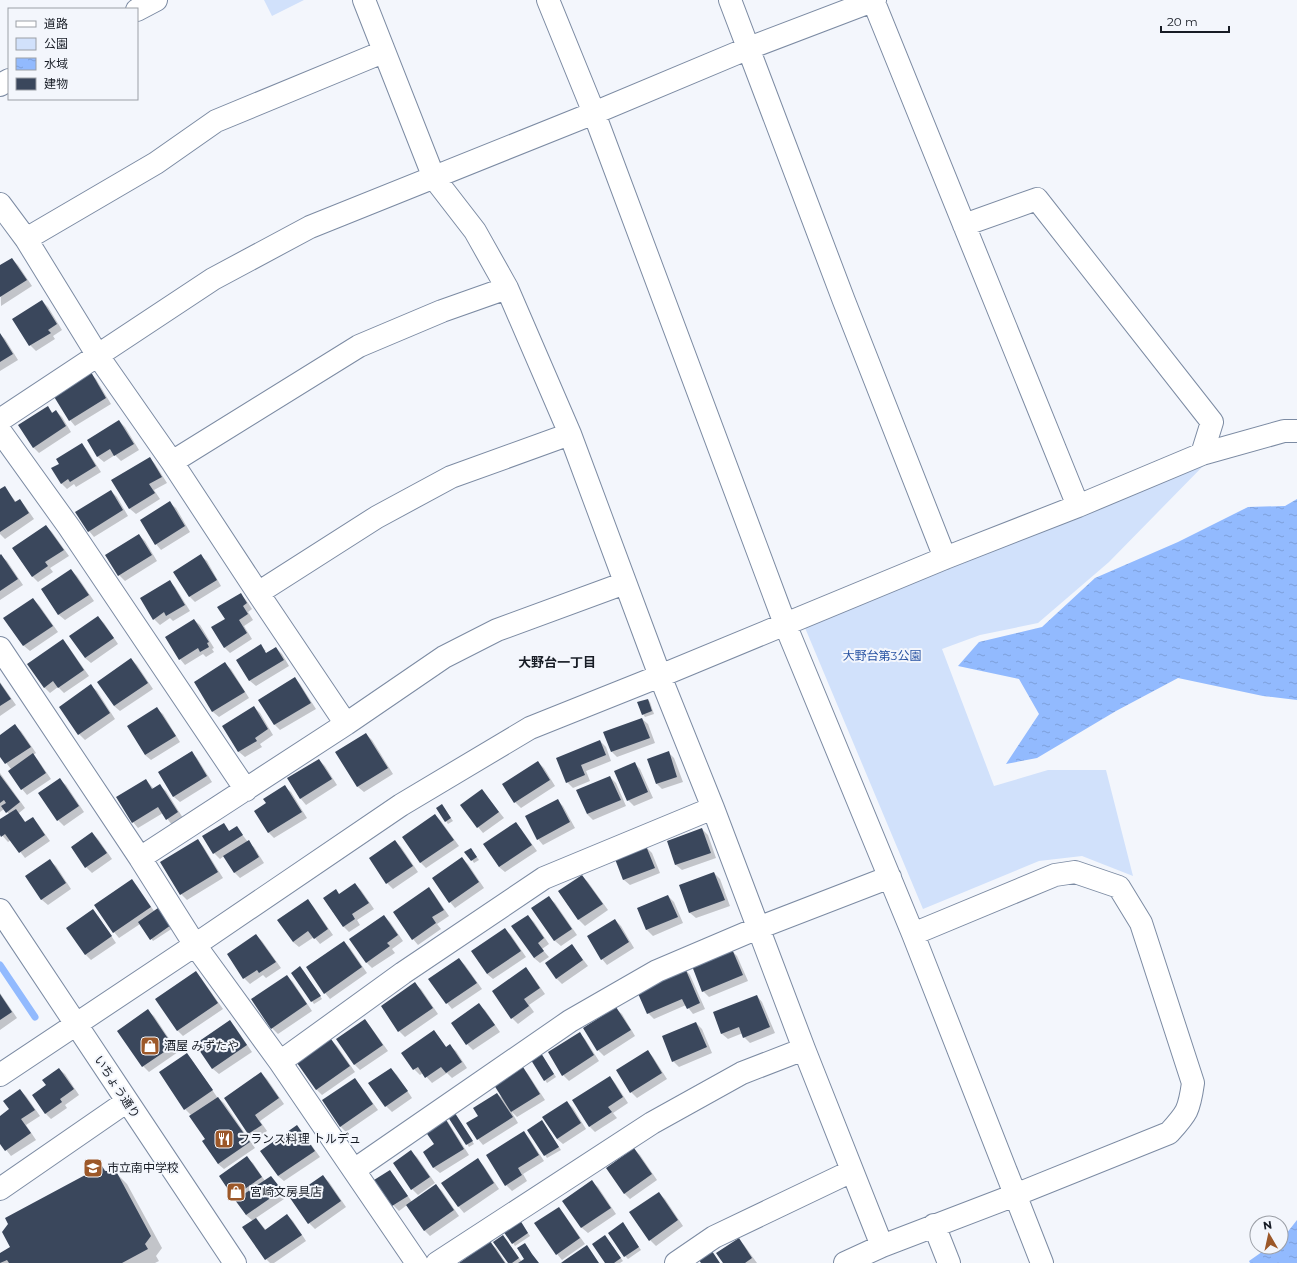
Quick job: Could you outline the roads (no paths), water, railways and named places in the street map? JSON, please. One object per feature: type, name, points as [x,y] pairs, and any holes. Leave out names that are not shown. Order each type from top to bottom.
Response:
[{"type":"street","points":[[138,9],[156,0]]},
{"type":"street","points":[[364,0],[383,52],[434,178],[475,231],[507,288],[570,434],[660,676],[713,808],[804,1049],[882,1246]]},
{"type":"street","points":[[548,0],[594,113],[786,624],[913,934],[1042,1263]]},
{"type":"street","points":[[730,0],[844,301],[945,558]]},
{"type":"street","points":[[0,420],[213,279],[310,227],[594,113],[749,48],[874,0],[1078,506]]},
{"type":"street","points":[[26,239],[156,163],[216,121],[383,52]]},
{"type":"street","points":[[964,225],[1037,199],[1212,422],[1202,454]]},
{"type":"street","points":[[0,204],[26,239],[98,356],[172,462],[258,594],[346,724]]},
{"type":"street","points":[[172,462],[359,346],[442,311],[507,288]]},
{"type":"street","points":[[0,431],[69,528],[246,790]]},
{"type":"street","points":[[0,1075],[401,805],[530,728],[945,558],[1078,506],[1202,454],[1284,431],[1297,431]]},
{"type":"street","points":[[258,594],[377,517],[451,477],[570,434]]},
{"type":"street","points":[[140,858],[346,724],[444,657],[497,630],[625,583]]},
{"type":"street","points":[[0,648],[140,858],[195,945],[280,1062],[417,1263]]},
{"type":"street","points":[[280,1062],[403,973],[544,878],[713,808]]},
{"type":"street","points":[[846,1263],[882,1246],[934,1225],[1015,1195],[1169,1133],[1185,1115],[1190,1104],[1193,1083],[1141,923],[1119,887],[1075,872],[1055,875],[913,934]]},
{"type":"street","points":[[354,1170],[570,1021],[656,971],[758,928],[890,877]]},
{"type":"street","name":"いちょう通り","points":[[0,910],[76,1023],[126,1102],[235,1263]]},
{"type":"street","points":[[437,1263],[652,1123],[742,1074],[804,1049]]},
{"type":"street","points":[[0,1189],[126,1102]]},
{"type":"street","points":[[676,1263],[714,1237],[852,1171]]},
{"type":"street","points":[[934,1225],[950,1263]]},
{"type":"water","points":[[1297,499],[1297,700],[1263,696],[1178,678],[1116,711],[1037,758],[1006,764],[1039,714],[1019,679],[958,666],[979,642],[1042,627],[1095,578],[1178,542],[1248,507],[1285,506]]},
{"type":"water","points":[[1297,1220],[1297,1263],[1250,1263],[1249,1261],[1258,1255],[1289,1255],[1289,1230]]},
{"type":"waterway","points":[[0,965],[35,1017]]},
{"type":"place","name":"酒屋 みずたや","points":[[150,1046]]},
{"type":"place","name":"フランス料理 トルデュ","points":[[224,1139]]},
{"type":"place","name":"市立南中学校","points":[[93,1168]]},
{"type":"place","name":"宮崎文房具店","points":[[236,1192]]},
{"type":"district","name":"大野台一丁目","points":[[557,662]]},
{"type":"park label","name":"大野台第3公園","points":[[882,656]]}]
